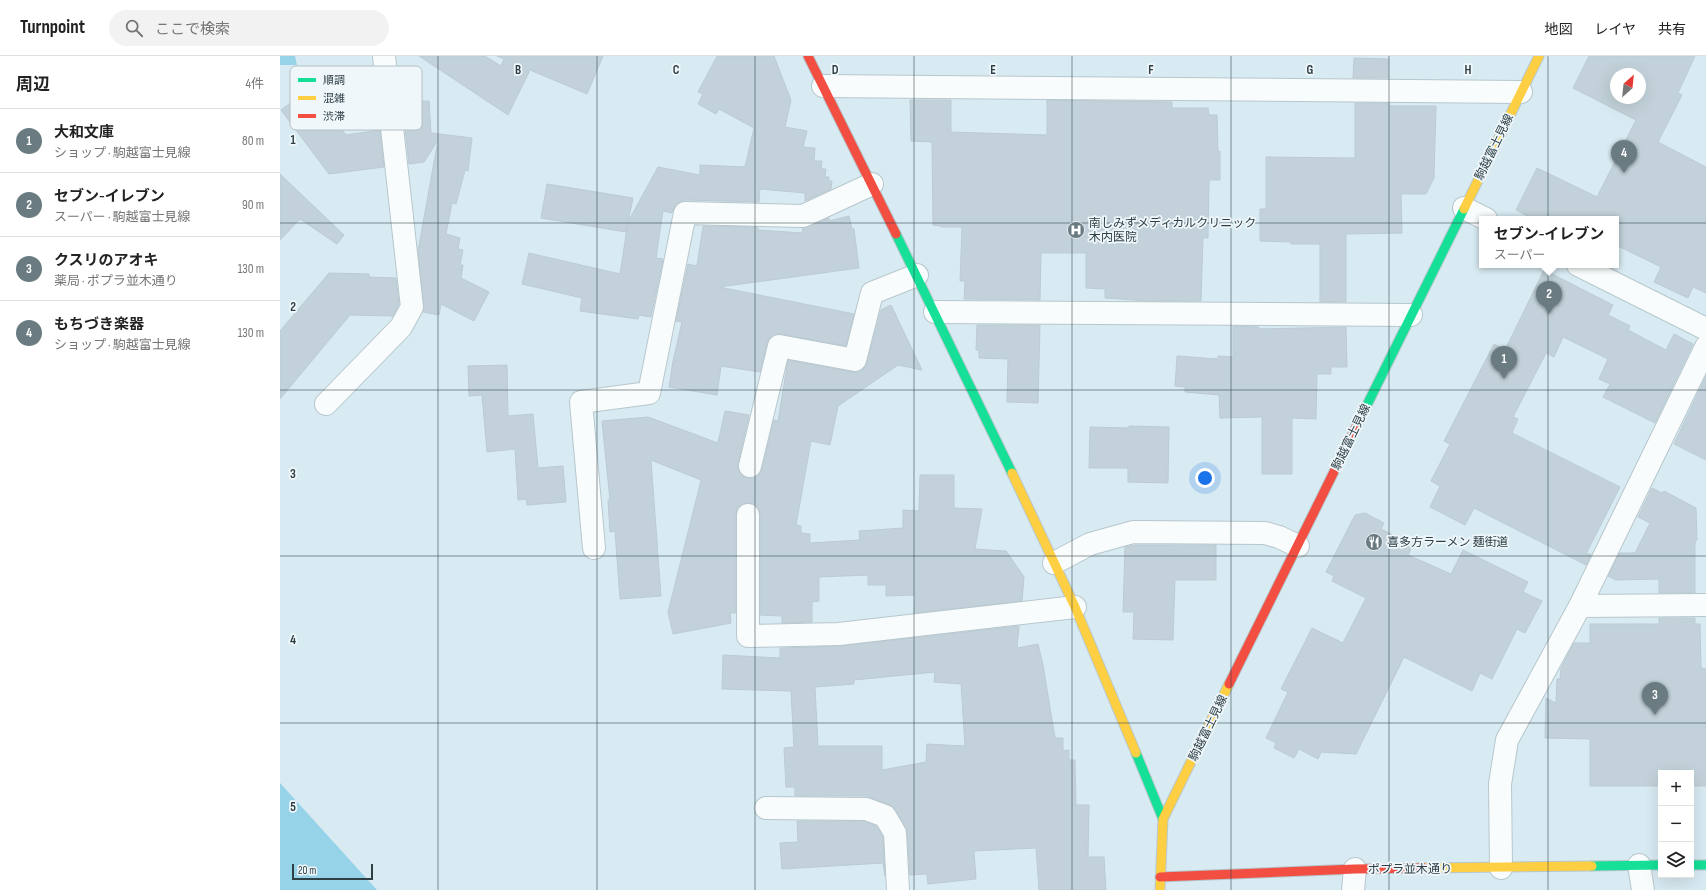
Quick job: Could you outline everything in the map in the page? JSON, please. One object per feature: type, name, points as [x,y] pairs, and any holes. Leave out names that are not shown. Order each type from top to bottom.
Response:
[{"type":"street","points":[[384,56],[385,66]]},
{"type":"street","points":[[808,56],[935,312],[1075,607],[1163,819],[1160,890]]},
{"type":"street","name":"駒越富士見線","points":[[1163,819],[1539,56]]},
{"type":"street","points":[[823,86],[1521,92]]},
{"type":"street","points":[[326,404],[401,327],[412,307],[392,130]]},
{"type":"street","points":[[594,548],[581,402],[649,393],[685,213],[803,216],[872,184]]},
{"type":"street","points":[[1464,208],[1480,216]]},
{"type":"street","points":[[1584,268],[1706,329]]},
{"type":"street","points":[[750,466],[779,346],[855,360],[872,293],[917,275]]},
{"type":"street","points":[[935,312],[1411,315]]},
{"type":"street","points":[[1501,868],[1500,784],[1507,740],[1580,606],[1706,347]]},
{"type":"street","points":[[748,515],[748,636],[838,634],[1075,607]]},
{"type":"street","points":[[1054,563],[1090,544],[1133,532],[1265,533],[1279,537],[1298,546]]},
{"type":"street","points":[[1580,606],[1706,605]]},
{"type":"street","points":[[766,808],[866,808],[885,816],[895,833],[898,890]]},
{"type":"street","points":[[1639,865],[1643,890]]},
{"type":"street","name":"ポプラ並木通り","points":[[1160,877],[1354,880],[1501,868],[1658,865]]},
{"type":"street","points":[[1694,865],[1706,865]]},
{"type":"shaded area","points":[[280,56],[295,56],[297,65],[280,65]]},
{"type":"shaded area","points":[[280,783],[377,890],[280,890]]},
{"type":"building","points":[[419,56],[485,56],[501,66],[504,59],[497,56],[603,56],[587,94],[530,70],[508,115]]},
{"type":"building","points":[[717,56],[774,56],[791,100],[785,127],[807,131],[803,147],[815,148],[814,161],[822,161],[821,169],[826,169],[825,177],[829,177],[829,181],[832,181],[831,189],[805,201],[805,193],[760,189],[759,202],[685,200],[675,205],[672,213],[663,211],[656,258],[663,259],[651,317],[639,315],[638,319],[580,311],[582,298],[522,284],[529,253],[620,274],[628,222],[658,167],[700,175],[700,165],[745,167],[754,128],[719,109],[716,114],[698,104],[703,94],[698,92]]},
{"type":"building","points":[[1589,56],[1695,56],[1678,93],[1682,95],[1658,142],[1706,167],[1706,293],[1693,287],[1688,298],[1654,282],[1661,267],[1619,246],[1619,216],[1527,216],[1516,210],[1537,168],[1597,197],[1636,120],[1573,88]]},
{"type":"building","points":[[1354,58],[1388,59],[1388,78],[1353,78]]},
{"type":"building","points":[[910,100],[951,100],[951,132],[1047,135],[1047,100],[1172,102],[1172,108],[1208,108],[1209,115],[1217,115],[1218,152],[1220,151],[1220,180],[1209,180],[1208,238],[1203,238],[1201,301],[1149,301],[1105,298],[1105,289],[1086,288],[1086,253],[1041,253],[1040,300],[964,299],[965,281],[960,281],[962,227],[941,227],[933,225],[932,142],[911,141]]},
{"type":"building","points":[[422,101],[429,101],[431,133],[472,138],[468,171],[465,170],[456,204],[452,203],[446,234],[460,238],[458,249],[463,250],[460,265],[463,265],[461,278],[489,292],[474,321],[441,304],[439,315],[423,312],[424,306],[418,251],[438,140],[424,162],[409,164],[405,130],[422,130]]},
{"type":"building","points":[[290,103],[290,122],[281,110]]},
{"type":"building","points":[[1355,103],[1389,103],[1389,106],[1436,106],[1434,178],[1426,194],[1401,194],[1402,233],[1346,234],[1346,302],[1320,302],[1320,244],[1291,244],[1291,242],[1260,241],[1260,209],[1266,209],[1266,157],[1355,158]]},
{"type":"building","points":[[296,130],[342,130],[346,135],[380,130],[384,167],[329,174]]},
{"type":"building","points":[[280,174],[344,235],[337,244],[300,219],[280,240]]},
{"type":"building","points":[[547,184],[633,198],[626,232],[541,218]]},
{"type":"building","points":[[849,216],[852,229],[854,229],[859,268],[719,287],[854,314],[846,346],[775,334],[770,337],[767,343],[760,372],[721,366],[717,395],[669,387],[682,322],[676,321],[688,264],[697,266],[703,226],[758,227],[758,230],[802,233],[803,228],[829,218],[829,221]]},
{"type":"building","points":[[1544,270],[1613,305],[1608,315],[1630,326],[1628,330],[1666,350],[1674,334],[1693,344],[1655,423],[1603,397],[1610,384],[1599,379],[1608,359],[1563,337],[1554,357],[1546,353],[1513,417],[1518,419],[1512,433],[1620,487],[1586,554],[1591,554],[1586,565],[1474,508],[1465,525],[1430,507],[1440,486],[1431,481],[1450,444],[1444,441],[1494,344],[1505,350]]},
{"type":"building","points":[[329,273],[369,274],[369,277],[396,278],[399,304],[393,316],[350,315],[280,399],[280,331]]},
{"type":"building","points":[[891,305],[922,370],[898,365],[838,406],[830,445],[811,441],[796,525],[801,526],[801,533],[810,534],[810,543],[860,540],[859,531],[903,528],[903,510],[919,511],[920,475],[954,475],[954,508],[982,509],[975,549],[1006,551],[1024,577],[1022,601],[914,613],[915,595],[886,596],[886,585],[868,585],[868,575],[819,577],[819,601],[812,602],[812,622],[782,623],[782,616],[760,615],[760,515],[759,509],[755,504],[748,503],[742,504],[737,508],[736,515],[736,613],[730,613],[731,623],[673,634],[668,612],[701,480],[651,460],[661,596],[620,599],[615,531],[610,532],[608,500],[610,500],[602,421],[648,417],[718,443],[725,411],[749,415],[738,469],[741,475],[747,478],[754,478],[759,475],[762,469],[774,420],[778,421],[788,360],[859,372],[867,363],[881,310]]},
{"type":"building","points":[[977,325],[1040,325],[1038,403],[1007,402],[1008,359],[979,358],[979,350],[976,350]]},
{"type":"building","points":[[1233,326],[1259,327],[1259,329],[1346,327],[1347,367],[1331,367],[1331,374],[1317,374],[1316,419],[1292,418],[1292,474],[1262,474],[1262,417],[1220,418],[1219,395],[1185,392],[1185,387],[1175,386],[1177,356],[1218,359],[1218,356],[1233,357]]},
{"type":"building","points":[[507,365],[508,416],[533,414],[538,468],[563,466],[566,502],[527,505],[526,499],[518,500],[515,449],[487,452],[482,395],[469,396],[468,366]]},
{"type":"building","points":[[1706,376],[1706,460],[1674,444]]},
{"type":"building","points":[[1129,426],[1169,427],[1168,483],[1128,482],[1128,468],[1089,468],[1090,427],[1129,428]]},
{"type":"building","points":[[1652,488],[1662,493],[1664,491],[1696,508],[1697,540],[1695,541],[1695,593],[1659,593],[1659,579],[1616,580],[1608,576],[1619,553],[1635,553],[1650,523],[1638,517]]},
{"type":"building","points":[[1365,513],[1384,523],[1381,529],[1413,545],[1408,555],[1451,574],[1463,550],[1528,582],[1523,592],[1542,601],[1525,633],[1517,629],[1492,679],[1480,673],[1472,691],[1404,657],[1356,754],[1321,752],[1318,759],[1299,749],[1294,758],[1274,748],[1276,743],[1266,738],[1288,692],[1281,689],[1312,628],[1343,643],[1366,598],[1332,581],[1334,576],[1326,572],[1355,515]]},
{"type":"building","points":[[1135,545],[1216,545],[1216,580],[1175,580],[1173,640],[1133,639],[1134,612],[1123,612],[1125,547]]},
{"type":"building","points":[[1659,618],[1695,618],[1695,624],[1700,624],[1701,668],[1706,669],[1706,786],[1694,786],[1694,770],[1658,770],[1658,786],[1590,786],[1590,739],[1545,738],[1546,698],[1556,703],[1557,679],[1560,679],[1561,668],[1574,643],[1590,643],[1590,624],[1659,624]]},
{"type":"building","points":[[1019,626],[1017,648],[1038,644],[1055,738],[1063,738],[1063,751],[1069,750],[1069,760],[1075,760],[1076,805],[1089,805],[1088,857],[1104,857],[1106,890],[1039,890],[1036,848],[974,851],[976,879],[928,884],[927,874],[910,875],[907,832],[896,810],[890,805],[866,796],[795,796],[795,787],[786,787],[784,748],[794,747],[791,691],[722,689],[723,655],[780,658],[780,648],[840,646]],"holes":[[[935,672],[934,682],[961,684],[965,746],[927,744],[926,762],[882,770],[882,746],[818,746],[815,687],[854,684],[854,680]]]},
{"type":"building","points":[[797,821],[864,821],[876,826],[883,837],[885,876],[883,863],[782,869],[780,843],[798,842]]},
{"type":"traffic: fast","points":[[1365,409],[1464,209]]},
{"type":"traffic: fast","points":[[896,234],[1012,473]]},
{"type":"traffic: fast","points":[[1136,753],[1163,819]]},
{"type":"traffic: fast","points":[[1592,866],[1658,865]]},
{"type":"traffic: fast","points":[[1694,865],[1706,865]]},
{"type":"traffic: slow","points":[[1464,209],[1539,56]]},
{"type":"traffic: slow","points":[[1012,473],[1075,607],[1136,753]]},
{"type":"traffic: slow","points":[[1160,890],[1163,819],[1229,684]]},
{"type":"traffic: slow","points":[[1424,868],[1592,866]]},
{"type":"traffic: jam","points":[[808,56],[896,234]]},
{"type":"traffic: jam","points":[[1229,684],[1365,409]]},
{"type":"traffic: jam","points":[[1160,877],[1355,869],[1424,868]]},
{"type":"place","name":"もちづき楽器","points":[[1624,173]]},
{"type":"place","name":"南しみずメディカルクリニック 木内医院","points":[[1076,230]]},
{"type":"place","name":"セブン-イレブン","points":[[1549,314]]},
{"type":"place","name":"大和文庫","points":[[1504,379]]},
{"type":"place","name":"喜多方ラーメン 麺街道","points":[[1374,542]]},
{"type":"place","name":"クスリのアオキ","points":[[1655,715]]}]
